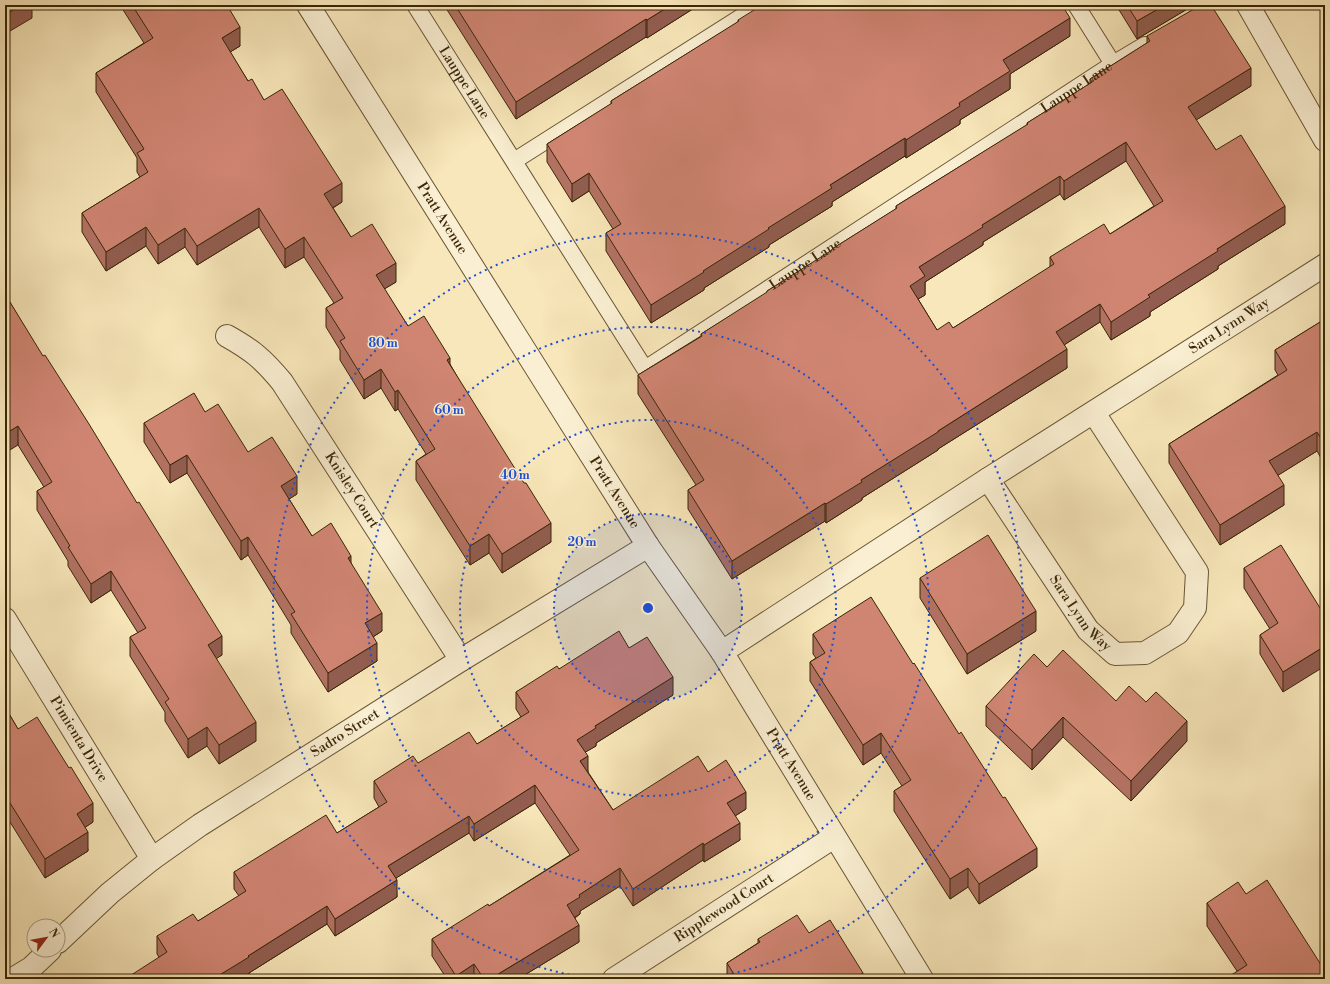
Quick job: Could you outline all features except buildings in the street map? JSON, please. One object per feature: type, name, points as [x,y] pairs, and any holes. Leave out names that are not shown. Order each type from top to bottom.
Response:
[{"type":"street","name":"Pratt Avenue","points":[[308,5],[648,546],[722,652],[922,979]]},
{"type":"street","points":[[1248,5],[1325,140]]},
{"type":"street","name":"Sara Lynn Way","points":[[722,652],[1325,265]]},
{"type":"street","name":"Knisley Court","points":[[227,336],[247,347],[266,363],[282,382],[460,660]]},
{"type":"street","name":"Sara Lynn Way","points":[[988,480],[1088,630],[1115,654],[1145,653],[1178,633],[1195,608],[1197,572],[1094,412]]},
{"type":"street","name":"Sadro Street","points":[[66,934],[110,893],[152,859],[200,825],[460,660],[648,546]]},
{"type":"street","name":"Pimienta Drive","points":[[5,618],[152,859]]},
{"type":"street","name":"Ripplewood Court","points":[[614,979],[834,837]]},
{"type":"street","points":[[13,979],[31,968],[42,958]]},
{"type":"lane","name":"Lauppe Lane","points":[[415,5],[646,369],[1113,64],[1076,5]]},
{"type":"lane","points":[[514,161],[760,5]]},
{"type":"lane","points":[[1113,64],[1159,37]]}]
